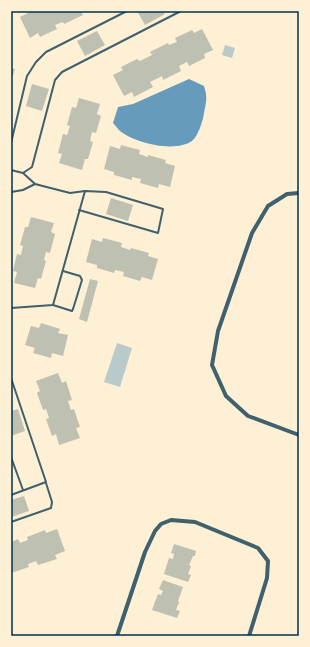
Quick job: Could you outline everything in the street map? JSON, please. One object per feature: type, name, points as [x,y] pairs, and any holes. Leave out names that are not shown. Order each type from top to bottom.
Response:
[{"type":"street","points":[[299,193],[287,194],[268,206],[252,233],[218,331],[212,365],[226,396],[248,416],[299,434]]},
{"type":"street","points":[[116,636],[144,552],[155,531],[161,524],[171,520],[195,522],[258,548],[268,561],[267,578],[249,636]]},
{"type":"lane","points":[[11,143],[27,76],[36,62],[46,52],[127,11]]},
{"type":"lane","points":[[24,173],[32,167],[55,80],[62,72],[181,11]]},
{"type":"lane","points":[[11,170],[24,173],[35,184],[70,193],[85,191],[106,192],[163,209],[158,233],[80,210]]},
{"type":"lane","points":[[11,192],[23,190],[35,184]]},
{"type":"lane","points":[[53,305],[85,191]]},
{"type":"lane","points":[[11,308],[16,306],[53,305],[72,311],[74,309],[82,280],[80,276],[62,270]]},
{"type":"lane","points":[[11,378],[52,502],[51,508],[11,522]]},
{"type":"lane","points":[[11,457],[22,490]]},
{"type":"lane","points":[[11,495],[46,482]]},
{"type":"shaded area","points":[[225,45],[235,48],[232,58],[222,55]]},
{"type":"shaded area","points":[[117,343],[132,348],[120,387],[104,382]]},
{"type":"water","points":[[189,79],[204,86],[206,97],[201,124],[192,141],[185,145],[154,145],[125,135],[113,123],[118,107],[133,104]]},
{"type":"building","points":[[28,11],[81,11],[83,15],[64,24],[63,22],[55,25],[57,29],[40,37],[38,33],[30,38],[20,17],[28,13]]},
{"type":"building","points":[[137,11],[163,11],[165,14],[145,25]]},
{"type":"building","points":[[202,29],[213,50],[204,54],[205,58],[189,66],[187,62],[179,66],[181,71],[163,80],[162,76],[150,82],[153,87],[134,97],[132,92],[124,96],[113,75],[123,70],[121,67],[137,59],[140,61],[152,55],[150,52],[168,43],[169,45],[177,42],[175,38],[192,30],[194,33]]},
{"type":"building","points":[[97,31],[105,45],[85,56],[77,41]]},
{"type":"building","points":[[11,68],[15,69],[11,81]]},
{"type":"building","points":[[32,84],[49,89],[42,111],[26,106]]},
{"type":"building","points":[[79,98],[100,104],[97,114],[101,116],[96,133],[92,132],[90,141],[93,142],[88,159],[85,159],[82,170],[59,163],[62,154],[58,153],[63,134],[67,135],[70,126],[67,125],[72,107],[76,108]]},
{"type":"building","points":[[121,145],[140,150],[139,154],[148,157],[148,155],[166,160],[165,163],[175,166],[170,187],[159,184],[158,188],[140,183],[141,179],[132,177],[132,180],[114,175],[114,172],[104,169],[110,146],[120,149]]},
{"type":"building","points":[[111,198],[133,205],[128,221],[106,214]]},
{"type":"building","points":[[31,217],[54,223],[51,232],[55,234],[50,253],[46,252],[44,260],[46,261],[41,279],[38,278],[35,288],[14,283],[17,272],[13,271],[17,254],[21,255],[23,246],[20,245],[25,227],[28,227]]},
{"type":"building","points":[[103,238],[122,243],[121,247],[130,250],[131,248],[149,253],[148,256],[158,259],[152,280],[142,277],[140,281],[123,276],[124,272],[115,270],[114,273],[97,268],[97,265],[86,262],[92,239],[102,242]]},
{"type":"building","points":[[90,279],[98,281],[87,322],[79,319]]},
{"type":"building","points":[[41,323],[60,329],[58,333],[68,335],[63,356],[52,353],[51,358],[33,353],[35,348],[25,345],[31,326],[39,328]]},
{"type":"building","points":[[58,373],[62,383],[66,381],[72,400],[68,401],[71,410],[74,409],[80,427],[76,428],[80,438],[59,445],[56,434],[52,436],[46,419],[49,418],[46,409],[43,410],[37,393],[40,391],[36,381]]},
{"type":"building","points":[[18,409],[25,431],[11,436],[11,411]]},
{"type":"building","points":[[24,496],[29,511],[11,517],[11,500]]},
{"type":"building","points":[[57,529],[65,551],[55,555],[57,559],[38,565],[36,561],[28,564],[29,567],[11,573],[11,542],[18,539],[20,543],[28,540],[27,537],[45,530],[46,533]]},
{"type":"building","points":[[174,544],[196,551],[195,556],[193,556],[189,565],[191,566],[188,574],[191,575],[188,582],[164,574],[169,558],[173,559],[174,554],[171,553]]},
{"type":"building","points":[[163,580],[183,587],[176,610],[180,611],[177,618],[152,610],[158,594],[161,595],[163,591],[159,589]]}]
